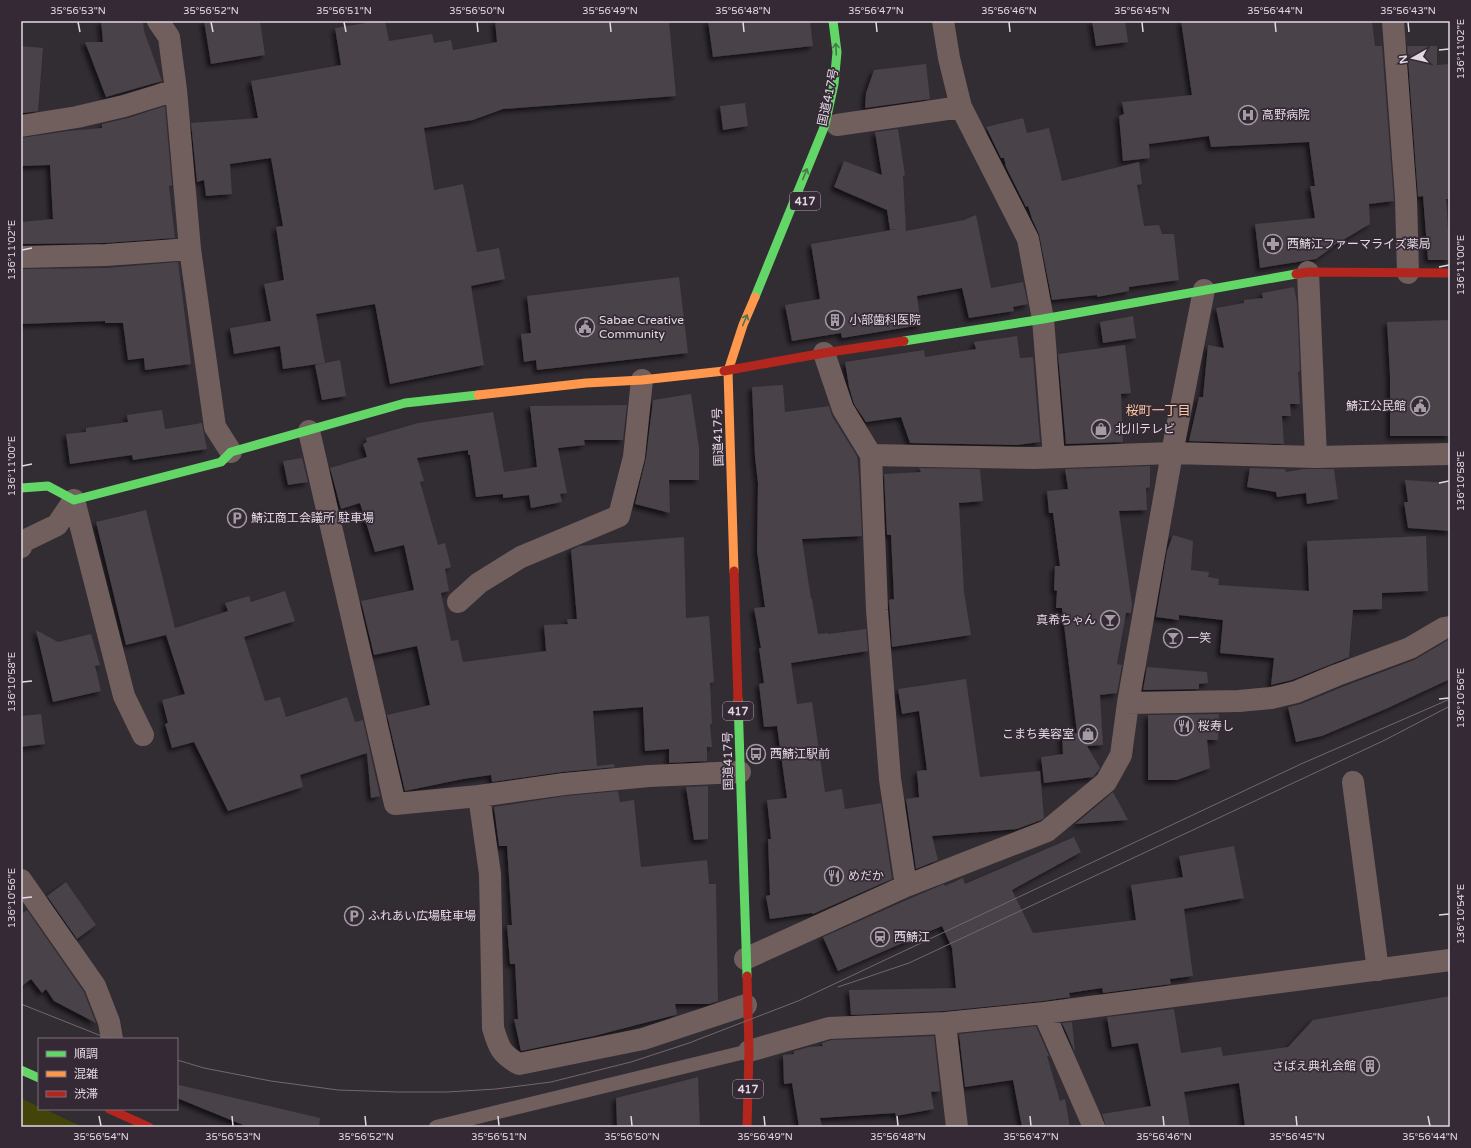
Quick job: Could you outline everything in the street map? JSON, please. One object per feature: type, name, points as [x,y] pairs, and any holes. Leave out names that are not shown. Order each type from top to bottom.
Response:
[{"type":"main road","name":"国道417号","points":[[747,1127],[749,1051],[746,1005],[728,371],[743,325],[825,125],[834,84],[836,60],[833,21]]},
{"type":"main road","points":[[21,488],[48,486],[74,500],[221,462],[231,452],[405,403],[586,383],[642,380],[728,371],[824,353],[1042,319],[1308,272],[1450,273]]},
{"type":"main road","points":[[728,371],[750,331]]},
{"type":"main road","points":[[21,1070],[38,1078]]},
{"type":"main road","points":[[121,1116],[149,1127]]},
{"type":"street","points":[[158,21],[169,37],[176,90],[190,249],[215,428],[231,452]]},
{"type":"street","points":[[943,21],[949,58],[960,107],[1028,239],[1042,319],[1054,457]]},
{"type":"street","points":[[1393,21],[1406,198],[1408,273]]},
{"type":"street","points":[[21,126],[77,117],[124,106],[176,90]]},
{"type":"street","points":[[836,125],[960,107]]},
{"type":"street","points":[[21,257],[106,255],[190,249]]},
{"type":"street","points":[[1308,272],[1316,457]]},
{"type":"street","points":[[745,959],[906,886],[1048,831],[1106,782],[1121,756],[1128,703],[1172,453],[1204,290]]},
{"type":"street","points":[[824,353],[843,408],[871,455],[877,610],[890,779],[906,886]]},
{"type":"street","points":[[458,602],[479,583],[521,557],[619,516],[634,457],[642,380]]},
{"type":"street","points":[[309,431],[395,804],[479,796],[564,784],[649,776],[740,772]]},
{"type":"street","points":[[871,455],[1035,458],[1172,453],[1316,457],[1450,454]]},
{"type":"street","points":[[21,547],[24,541],[57,525],[74,500]]},
{"type":"street","points":[[74,500],[124,696],[143,735]]},
{"type":"street","points":[[1128,703],[1239,701],[1271,698],[1296,692],[1336,674],[1410,648],[1444,628],[1450,627]]},
{"type":"street","points":[[1354,782],[1378,970]]},
{"type":"street","points":[[479,796],[490,874],[493,1028],[498,1045],[507,1057],[519,1064],[643,1039],[746,1005]]},
{"type":"street","points":[[21,880],[95,986],[109,1022],[112,1038]]},
{"type":"street","points":[[749,1051],[829,1028],[945,1023],[1044,1013],[1450,960]]},
{"type":"street","points":[[1044,1013],[1094,1127]]},
{"type":"street","points":[[945,1023],[957,1127]]},
{"type":"lane","points":[[436,1127],[749,1051]]},
{"type":"shaded area","points":[[21,1098],[38,1106],[38,1110],[46,1110],[83,1127],[21,1127]]},
{"type":"building","points":[[101,21],[143,21],[144,31],[162,81],[106,97],[85,42],[103,42]]},
{"type":"building","points":[[204,21],[260,21],[265,55],[211,64]]},
{"type":"building","points":[[385,21],[389,41],[432,34],[434,43],[451,40],[453,50],[497,42],[495,21],[669,21],[676,96],[503,109],[473,120],[424,128],[434,190],[463,184],[477,252],[499,248],[505,279],[471,286],[484,365],[390,384],[375,304],[316,314],[325,363],[283,369],[280,346],[234,354],[230,328],[271,321],[264,284],[284,280],[276,227],[283,226],[271,158],[230,164],[232,194],[206,196],[204,180],[197,182],[191,123],[258,118],[251,81],[341,65],[335,28]]},
{"type":"building","points":[[708,21],[810,21],[813,46],[713,57]]},
{"type":"building","points":[[1092,21],[1125,21],[1128,42],[1096,46]]},
{"type":"building","points":[[1181,21],[1372,21],[1375,46],[1382,46],[1394,201],[1369,204],[1370,224],[1333,246],[1316,259],[1260,268],[1255,224],[1315,218],[1310,186],[1315,186],[1309,142],[1211,147],[1209,136],[1149,144],[1150,158],[1123,161],[1119,116],[1124,114],[1122,102],[1192,95]]},
{"type":"building","points":[[21,46],[43,48],[38,111],[21,113]]},
{"type":"building","points":[[1407,46],[1437,46],[1437,65],[1450,64],[1450,199],[1446,199],[1450,260],[1428,260],[1423,196],[1418,197]]},
{"type":"building","points":[[926,64],[930,99],[865,108],[866,93],[874,70]]},
{"type":"building","points":[[745,103],[748,126],[723,130],[720,106]]},
{"type":"building","points":[[165,106],[172,185],[169,186],[175,238],[105,243],[21,244],[21,222],[53,219],[50,165],[21,166],[21,138],[102,128],[102,124],[128,118]]},
{"type":"building","points":[[1023,118],[1027,133],[1049,128],[1062,181],[1139,162],[1142,184],[1137,185],[1144,226],[1159,225],[1162,234],[1174,234],[1179,280],[1129,287],[1129,291],[1097,297],[1097,295],[1052,300],[1039,234],[1028,206],[1026,207],[1006,167],[1004,158],[1001,158],[986,127]]},
{"type":"building","points":[[898,129],[905,175],[903,176],[906,231],[964,220],[976,215],[991,288],[1023,282],[1028,304],[1013,307],[1014,311],[969,318],[962,288],[917,296],[921,325],[842,338],[841,333],[792,341],[785,305],[820,299],[811,244],[897,229],[890,230],[887,210],[834,187],[844,161],[882,175],[875,132]]},
{"type":"building","points":[[178,262],[191,364],[145,370],[144,358],[128,360],[123,323],[105,323],[105,321],[21,324],[21,269],[106,268]]},
{"type":"building","points":[[679,277],[688,353],[537,370],[536,360],[524,362],[521,334],[531,333],[527,296]]},
{"type":"building","points":[[1294,287],[1297,303],[1300,404],[1290,404],[1291,416],[1282,416],[1284,444],[1189,441],[1199,397],[1203,397],[1208,345],[1224,348],[1216,308],[1244,303],[1244,300],[1263,298],[1262,293]]},
{"type":"building","points":[[1133,316],[1136,338],[1103,343],[1100,322]]},
{"type":"building","name":"鯖江公民館","points":[[1450,320],[1450,436],[1390,436],[1390,376],[1387,322]]},
{"type":"building","points":[[1017,336],[1020,358],[1033,357],[1040,442],[1017,445],[910,443],[901,417],[866,422],[854,404],[849,387],[845,362],[924,350],[925,357],[976,349],[974,342]]},
{"type":"building","points":[[1125,345],[1131,393],[1121,394],[1123,442],[1066,444],[1058,354]]},
{"type":"building","points":[[340,360],[346,396],[322,400],[315,365]]},
{"type":"building","points":[[783,385],[785,412],[829,406],[832,416],[857,456],[862,536],[802,539],[818,634],[866,629],[868,651],[791,663],[797,704],[812,702],[825,792],[842,789],[845,809],[881,803],[892,879],[813,914],[770,919],[766,896],[770,895],[768,839],[771,839],[767,800],[787,798],[777,726],[764,727],[759,684],[764,683],[759,648],[761,648],[754,608],[765,607],[757,551],[758,483],[755,457],[752,387]]},
{"type":"building","points":[[691,394],[699,448],[699,480],[669,480],[670,513],[635,504],[646,458],[653,400]]},
{"type":"building","points":[[627,405],[623,440],[584,440],[585,445],[558,448],[567,493],[560,494],[562,502],[531,508],[529,495],[503,498],[503,494],[476,497],[468,450],[417,458],[424,481],[420,482],[438,545],[445,543],[451,567],[445,569],[449,591],[441,593],[451,641],[458,640],[463,662],[546,651],[544,625],[568,624],[567,619],[577,619],[571,550],[579,546],[684,537],[686,618],[709,616],[714,682],[710,683],[712,724],[710,724],[712,747],[707,747],[707,761],[669,763],[669,749],[645,751],[643,707],[593,711],[597,766],[614,764],[615,767],[562,772],[492,782],[491,775],[405,791],[387,715],[430,705],[417,646],[374,655],[361,601],[414,590],[404,545],[375,552],[360,503],[341,509],[330,468],[367,457],[363,444],[367,442],[366,438],[418,423],[493,412],[504,472],[537,467],[530,406]]},
{"type":"building","points":[[162,410],[165,429],[202,423],[207,449],[133,460],[132,455],[70,464],[66,434],[86,432],[86,428],[128,422],[127,415]]},
{"type":"building","points":[[302,458],[308,482],[288,485],[283,461]]},
{"type":"building","points":[[1150,466],[1150,487],[1146,488],[1147,510],[1119,511],[1132,605],[1131,613],[1126,613],[1117,664],[1122,665],[1117,693],[1100,695],[1103,745],[1087,746],[1100,768],[1093,777],[1044,783],[1041,757],[1063,754],[1062,735],[1077,733],[1062,608],[1056,608],[1057,591],[1054,590],[1055,566],[1060,566],[1053,513],[1049,513],[1047,491],[1068,489],[1065,469]]},
{"type":"building","points":[[919,468],[980,469],[983,501],[959,503],[964,592],[971,635],[892,647],[889,600],[894,599],[891,535],[887,535],[884,474],[921,472]]},
{"type":"building","points":[[1250,468],[1285,469],[1286,472],[1303,469],[1334,469],[1338,499],[1307,504],[1306,493],[1277,497],[1276,492],[1247,487]]},
{"type":"building","points":[[1405,480],[1450,483],[1450,531],[1408,528],[1404,502],[1408,502]]},
{"type":"building","points":[[146,510],[175,628],[228,611],[225,603],[249,596],[251,602],[285,591],[295,621],[244,637],[265,701],[280,697],[286,717],[347,697],[355,722],[363,720],[380,796],[371,798],[367,753],[300,775],[303,787],[228,811],[194,742],[172,748],[165,724],[168,723],[162,700],[185,694],[166,635],[126,645],[96,522]]},
{"type":"building","points":[[1173,535],[1193,541],[1191,570],[1209,572],[1208,577],[1219,579],[1218,585],[1309,591],[1307,541],[1426,536],[1428,591],[1382,593],[1382,609],[1353,610],[1349,657],[1292,680],[1271,685],[1274,658],[1220,653],[1223,620],[1179,615],[1179,620],[1156,617],[1167,551]]},
{"type":"building","points":[[36,630],[58,642],[91,634],[100,665],[95,666],[101,691],[53,702]]},
{"type":"building","points":[[1450,640],[1450,679],[1388,708],[1322,736],[1296,742],[1288,707],[1301,704],[1414,660]]},
{"type":"building","points":[[1147,667],[1207,672],[1208,683],[1199,684],[1199,689],[1143,690]]},
{"type":"building","points":[[966,679],[980,777],[1040,771],[1044,818],[1017,829],[932,836],[938,860],[916,869],[906,799],[919,797],[917,771],[927,770],[919,711],[902,714],[898,689]]},
{"type":"building","points":[[41,714],[45,744],[21,747],[21,716]]},
{"type":"building","points":[[1219,714],[1218,740],[1207,740],[1210,768],[1177,780],[1148,780],[1148,715]]},
{"type":"building","points":[[708,786],[708,839],[694,840],[686,787]]},
{"type":"building","points":[[618,791],[620,802],[634,800],[641,867],[707,860],[709,884],[716,884],[718,1001],[709,1004],[675,1004],[677,1014],[675,1015],[594,1036],[521,1051],[514,1019],[518,1019],[515,964],[510,964],[507,925],[512,925],[507,846],[499,846],[494,807],[565,796]]},
{"type":"building","points":[[1113,792],[1128,820],[1075,824]]},
{"type":"building","points":[[1074,837],[1081,852],[1012,890],[1033,933],[1136,920],[1131,885],[1183,877],[1179,856],[1234,846],[1244,898],[1184,909],[1193,976],[1170,979],[1171,984],[1103,993],[1102,988],[1069,993],[1070,997],[1043,1001],[944,1011],[851,1015],[849,990],[956,988],[952,948],[942,926],[838,971],[823,937],[944,884],[945,886],[963,878],[965,884]]},
{"type":"building","points":[[66,882],[96,925],[77,939],[47,896]]},
{"type":"building","points":[[27,910],[84,992],[96,1023],[54,1001],[46,989],[42,993],[31,979],[21,987],[21,914]]},
{"type":"building","name":"さばえ典礼会館","points":[[1450,996],[1450,1127],[1245,1127],[1239,1083],[1184,1092],[1190,1127],[1106,1127],[1102,1114],[1151,1106],[1138,1043],[1112,1047],[1107,1017],[1174,1009],[1181,1053],[1221,1047],[1223,1056],[1288,1047],[1313,1020]]},
{"type":"building","points":[[1072,1022],[1075,1052],[1062,1023]]},
{"type":"building","points":[[1036,1026],[1049,1056],[1047,1056],[1060,1101],[1065,1099],[1070,1127],[1022,1127],[1013,1080],[965,1087],[959,1034]]},
{"type":"building","points":[[934,1036],[940,1091],[931,1092],[934,1109],[896,1116],[895,1113],[820,1118],[822,1127],[799,1127],[792,1083],[784,1084],[783,1055],[794,1054],[794,1051],[809,1047],[823,1046],[822,1043],[831,1040]]},
{"type":"building","points":[[698,1077],[700,1127],[617,1127],[616,1098]]},
{"type":"building","points":[[179,1085],[320,1118],[319,1127],[248,1127],[178,1098]]},
{"type":"tram line","points":[[178,1060],[204,1068],[271,1081],[338,1090],[398,1092],[447,1092],[496,1089],[551,1082],[631,1062],[689,1043],[798,1001],[1301,764],[1450,699]]},
{"type":"tram line","points":[[838,987],[909,963],[1385,740],[1450,706]]},
{"type":"tram line","points":[[21,1004],[106,1038]]},
{"type":"traffic: fast","points":[[755,297],[825,125],[834,84],[837,52],[833,21]]},
{"type":"traffic: fast","points":[[904,341],[1043,319],[1296,274]]},
{"type":"traffic: fast","points":[[21,488],[48,486],[74,500],[221,462],[231,452],[405,403],[478,395]]},
{"type":"traffic: fast","points":[[738,700],[747,976]]},
{"type":"traffic: fast","points":[[21,1070],[38,1078]]},
{"type":"traffic: slow","points":[[734,571],[728,371],[743,325],[755,297]]},
{"type":"traffic: slow","points":[[478,395],[586,383],[642,380],[724,371]]},
{"type":"traffic: jam","points":[[1296,274],[1308,272],[1450,273]]},
{"type":"traffic: jam","points":[[724,371],[824,353],[904,341]]},
{"type":"traffic: jam","points":[[734,571],[738,700]]},
{"type":"traffic: jam","points":[[747,976],[749,1051],[747,1127]]},
{"type":"traffic: jam","points":[[111,1110],[149,1127]]},
{"type":"place","name":"高野病院","points":[[1248,115]]},
{"type":"place","name":"西鯖江ファーマライズ薬局","points":[[1273,244]]},
{"type":"place","name":"小部歯科医院","points":[[835,320]]},
{"type":"place","name":"Sabae Creative Community","points":[[585,327]]},
{"type":"place","name":"鯖江公民館","points":[[1420,406]]},
{"type":"place","name":"北川テレビ","points":[[1101,429]]},
{"type":"place","name":"鯖江商工会議所 駐車場","points":[[237,518]]},
{"type":"place","name":"真希ちゃん","points":[[1110,620]]},
{"type":"place","name":"一笑","points":[[1173,638]]},
{"type":"place","name":"桜寿し","points":[[1184,726]]},
{"type":"place","name":"こまち美容室","points":[[1088,734]]},
{"type":"place","name":"西鯖江駅前","points":[[756,754]]},
{"type":"place","name":"めだか","points":[[834,876]]},
{"type":"place","name":"ふれあい広場駐車場","points":[[354,916]]},
{"type":"place","name":"西鯖江","points":[[880,937]]},
{"type":"place","name":"さばえ典礼会館","points":[[1370,1066]]},
{"type":"district","name":"桜町一丁目","points":[[1158,411]]}]
